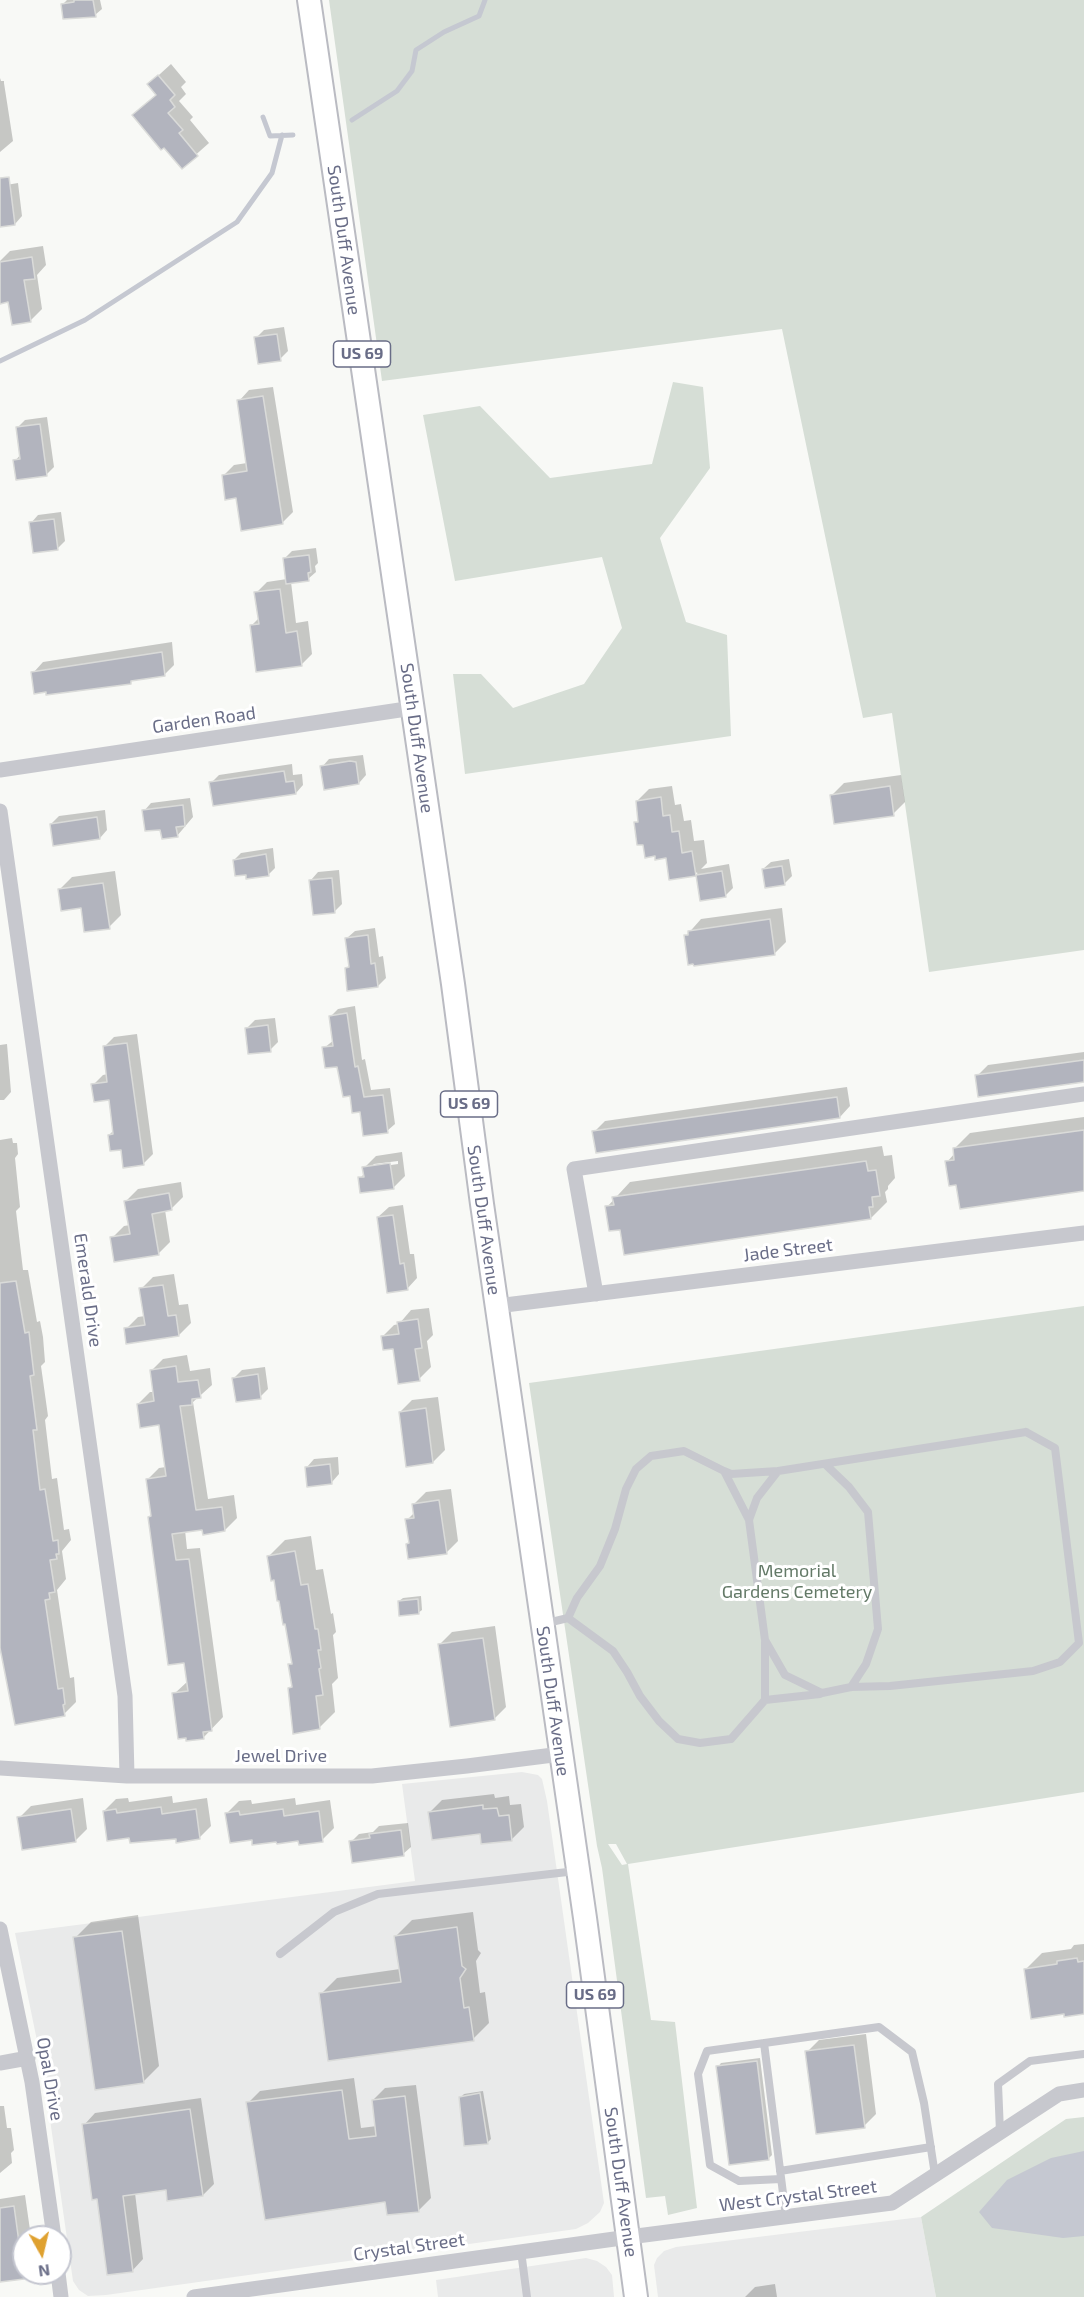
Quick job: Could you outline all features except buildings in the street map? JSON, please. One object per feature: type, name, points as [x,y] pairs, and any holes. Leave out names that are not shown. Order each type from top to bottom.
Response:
[{"type":"main road","name":"South Duff Avenue","points":[[309,0],[413,708],[496,1306],[578,1870],[636,2297]]},
{"type":"street","name":"Garden Road","points":[[0,770],[413,708]]},
{"type":"street","name":"Emerald Drive","points":[[0,811],[126,1696],[128,1776]]},
{"type":"street","points":[[596,1294],[574,1169],[1084,1094]]},
{"type":"street","name":"Jade Street","points":[[496,1306],[1084,1233]]},
{"type":"street","name":"Jewel Drive","points":[[0,1768],[128,1776],[372,1776],[561,1754]]},
{"type":"street","name":"Opal Drive","points":[[0,1929],[28,2058],[52,2225]]},
{"type":"street","points":[[0,2063],[28,2058]]},
{"type":"street","name":"West Crystal Street","points":[[628,2236],[892,2204],[1059,2094],[1084,2090]]},
{"type":"street","name":"Crystal Street","points":[[194,2297],[628,2236]]},
{"type":"lane","points":[[568,1618],[577,1598],[600,1566],[615,1529],[626,1490],[636,1469],[651,1456],[684,1451],[731,1474],[778,1471],[1026,1432],[1055,1448],[1079,1642],[1060,1662],[1034,1671],[890,1686],[851,1687],[822,1694],[765,1700]]},
{"type":"lane","points":[[825,1464],[849,1487],[868,1512],[878,1629],[866,1664],[851,1687]]},
{"type":"lane","points":[[542,1624],[568,1618],[613,1651],[652,1713],[678,1739],[700,1743],[731,1739],[765,1700],[765,1640],[749,1520],[724,1471]]},
{"type":"lane","points":[[749,1520],[757,1498],[778,1471]]},
{"type":"lane","points":[[765,1640],[785,1674],[822,1694]]},
{"type":"lane","points":[[280,1954],[334,1912],[378,1894],[578,1870]]},
{"type":"lane","points":[[931,2146],[739,2181],[710,2165],[698,2074],[707,2052],[879,2027],[912,2052],[924,2103],[936,2175]]},
{"type":"lane","points":[[764,2043],[786,2217]]},
{"type":"lane","points":[[1000,2132],[998,2084],[1030,2061],[1084,2054]]},
{"type":"lane","points":[[521,2251],[527,2297]]},
{"type":"shaded area","points":[[522,1772],[538,1775],[542,1779],[604,2203],[600,2212],[588,2223],[576,2229],[88,2296],[79,2290],[73,2281],[72,2225],[65,2225],[43,2070],[15,1933],[415,1881],[402,1784]]},
{"type":"shaded area","points":[[1084,2151],[1084,2236],[1063,2238],[992,2228],[979,2212],[1007,2180],[1051,2158]]},
{"type":"shaded area","points":[[921,2217],[936,2297],[658,2297],[654,2265],[664,2251],[676,2247]]},
{"type":"shaded area","points":[[586,2258],[597,2261],[612,2275],[614,2297],[438,2297],[436,2280]]},
{"type":"green space","points":[[329,0],[1084,0],[1084,950],[929,972],[892,713],[863,718],[782,329],[382,381]]},
{"type":"green space","points":[[673,382],[703,387],[710,468],[660,538],[686,622],[727,635],[731,736],[465,774],[453,674],[481,674],[513,708],[584,684],[622,628],[602,557],[455,581],[423,415],[480,406],[550,478],[652,464]]},
{"type":"green space","name":"Memorial Gardens Cemetery","points":[[1084,1306],[1084,1792],[628,1864],[651,2020],[675,2022],[697,2208],[668,2215],[665,2196],[646,2198],[602,1868],[529,1383]],"holes":[[[608,1844],[616,1844],[627,1864],[622,1865]]]},
{"type":"green space","points":[[1084,2117],[1084,2297],[936,2297],[921,2217],[1066,2119]]},
{"type":"waterway","points":[[352,120],[397,91],[412,71],[416,50],[444,32],[479,16],[485,0]]},
{"type":"waterway","points":[[263,117],[270,136],[293,135]]},
{"type":"waterway","points":[[0,361],[85,320],[237,222],[272,173],[282,135]]}]
